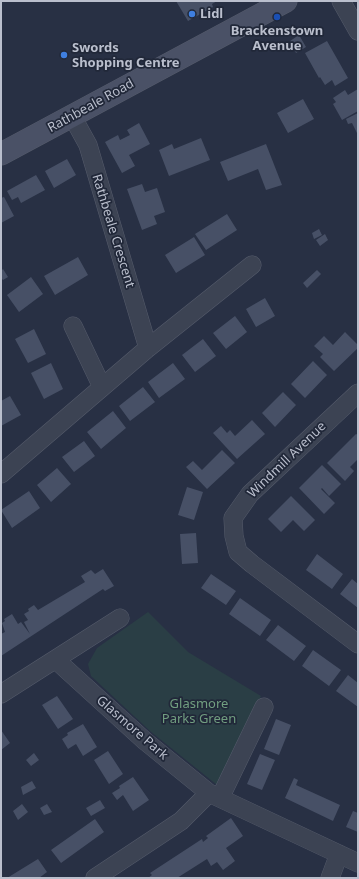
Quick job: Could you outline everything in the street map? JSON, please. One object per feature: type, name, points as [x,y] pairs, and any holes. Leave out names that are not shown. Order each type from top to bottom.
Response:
[{"type":"main road","name":"Rathbeale Road","points":[[1,154],[286,1]]},
{"type":"street","points":[[341,1],[358,31]]},
{"type":"street","name":"Rathbeale Crescent","points":[[72,116],[88,145],[148,348]]},
{"type":"street","points":[[1,474],[148,348],[252,265]]},
{"type":"street","points":[[73,326],[102,387]]},
{"type":"street","name":"Windmill Avenue","points":[[358,393],[250,494],[233,518],[234,536],[238,552],[358,644]]},
{"type":"street","points":[[1,694],[120,618]]},
{"type":"street","name":"Glasmore Park","points":[[56,660],[145,741],[214,795],[358,863]]},
{"type":"street","points":[[95,878],[180,821],[198,805],[214,795],[264,707]]},
{"type":"street","points":[[330,878],[339,854]]},
{"type":"green space","name":"Glasmore Parks Green","points":[[148,612],[188,652],[261,696],[217,785],[150,731],[91,676],[88,664],[97,648]]},
{"type":"building","name":"Lidl","points":[[176,1],[217,1],[212,4],[213,7],[188,21]]},
{"type":"building","points":[[299,35],[306,47],[296,53],[290,41]]},
{"type":"building","points":[[327,41],[348,78],[335,86],[332,80],[325,85],[320,77],[319,78],[305,53]]},
{"type":"building","points":[[358,89],[358,111],[342,120],[333,104],[336,102],[333,98],[345,90],[348,95]]},
{"type":"building","points":[[303,99],[314,119],[288,133],[277,113]]},
{"type":"building","points":[[358,113],[358,135],[352,123],[348,124],[346,119]]},
{"type":"building","points":[[139,123],[150,144],[129,155],[135,166],[122,173],[105,142],[118,135],[120,140],[130,135],[127,130]]},
{"type":"building","points":[[201,138],[210,160],[169,176],[159,150],[172,144],[174,149]]},
{"type":"building","points":[[266,144],[282,185],[266,190],[258,169],[228,181],[220,162]]},
{"type":"building","points":[[67,159],[76,175],[54,188],[45,171]]},
{"type":"building","points":[[36,175],[45,190],[21,203],[18,197],[12,200],[7,191]]},
{"type":"building","points":[[142,184],[145,192],[157,188],[165,212],[154,216],[157,224],[142,230],[127,189]]},
{"type":"building","points":[[4,197],[14,216],[1,223],[1,198]]},
{"type":"building","points":[[227,214],[237,230],[206,250],[195,234]]},
{"type":"building","points":[[319,229],[322,235],[314,239],[312,233]]},
{"type":"building","points":[[325,234],[328,240],[320,246],[316,240]]},
{"type":"building","points":[[194,237],[205,255],[176,273],[165,255]]},
{"type":"building","points":[[78,257],[88,275],[55,295],[44,276]]},
{"type":"building","points":[[3,269],[8,277],[3,280],[1,278],[1,271]]},
{"type":"building","points":[[317,270],[321,274],[307,288],[303,283]]},
{"type":"building","points":[[31,277],[43,294],[19,312],[7,295]]},
{"type":"building","points":[[265,298],[275,316],[256,327],[246,309]]},
{"type":"building","points":[[235,316],[247,332],[226,349],[213,333]]},
{"type":"building","points":[[34,329],[46,354],[28,363],[15,339]]},
{"type":"building","points":[[345,332],[358,345],[358,348],[334,371],[320,357],[323,354],[314,346],[324,336],[333,345]]},
{"type":"building","points":[[203,339],[216,356],[195,372],[182,355]]},
{"type":"building","points":[[313,361],[327,375],[305,398],[291,384]]},
{"type":"building","points":[[51,363],[63,389],[44,399],[31,373]]},
{"type":"building","points":[[173,363],[185,379],[159,398],[148,382]]},
{"type":"building","points":[[143,387],[155,402],[130,421],[119,406]]},
{"type":"building","points":[[283,392],[296,405],[275,427],[262,413]]},
{"type":"building","points":[[10,396],[21,415],[1,426],[1,401]]},
{"type":"building","points":[[113,411],[126,428],[101,449],[87,432]]},
{"type":"building","points":[[252,420],[265,434],[237,459],[213,433],[221,426],[227,433],[230,430],[235,436]]},
{"type":"building","points":[[356,434],[358,435],[358,459],[350,467],[354,471],[345,481],[327,463]]},
{"type":"building","points":[[84,441],[95,456],[74,472],[62,457]]},
{"type":"building","points":[[222,450],[235,463],[207,489],[186,467],[193,461],[202,470]]},
{"type":"building","points":[[322,465],[341,484],[329,496],[322,488],[321,489],[335,503],[324,514],[299,488]]},
{"type":"building","points":[[57,468],[71,484],[51,502],[37,485]]},
{"type":"building","points":[[187,487],[203,492],[194,520],[178,515]]},
{"type":"building","points":[[29,491],[40,508],[12,528],[1,510]]},
{"type":"building","points":[[291,496],[315,520],[304,531],[293,520],[281,532],[268,519]]},
{"type":"building","points":[[196,533],[198,563],[182,564],[180,534]]},
{"type":"building","points":[[317,554],[343,574],[332,589],[306,570]]},
{"type":"building","points":[[103,569],[114,586],[105,591],[103,589],[1,656],[1,634],[5,632],[2,623],[5,621],[4,619],[12,614],[18,624],[21,622],[30,634],[24,622],[28,620],[24,614],[29,611],[28,609],[34,605],[38,610],[85,582],[81,576],[91,570],[95,574]]},
{"type":"building","points":[[211,574],[236,591],[226,605],[201,588]]},
{"type":"building","points":[[352,579],[358,584],[358,608],[340,594]]},
{"type":"building","points":[[240,598],[271,620],[260,636],[229,614]]},
{"type":"building","points":[[278,625],[306,646],[294,661],[266,640]]},
{"type":"building","points":[[313,650],[341,670],[329,686],[302,666]]},
{"type":"building","points":[[348,675],[358,683],[358,707],[336,691]]},
{"type":"building","points":[[57,696],[73,719],[58,729],[42,705]]},
{"type":"building","points":[[276,719],[291,725],[279,755],[264,749]]},
{"type":"building","points":[[83,724],[97,747],[83,756],[76,744],[68,749],[62,739],[68,735],[67,733]]},
{"type":"building","points":[[1,730],[10,743],[1,750]]},
{"type":"building","points":[[108,751],[123,774],[109,784],[94,760]]},
{"type":"building","points":[[34,753],[39,760],[31,766],[26,760]]},
{"type":"building","points":[[260,754],[275,760],[262,790],[247,784]]},
{"type":"building","points":[[133,777],[149,800],[133,811],[123,795],[117,800],[112,793],[120,788],[119,786]]},
{"type":"building","points":[[294,778],[298,780],[296,785],[340,805],[333,821],[285,798]]},
{"type":"building","points":[[32,781],[36,788],[23,795],[21,787]]},
{"type":"building","points":[[100,800],[105,808],[91,816],[86,808]]},
{"type":"building","points":[[22,804],[28,812],[18,820],[13,811]]},
{"type":"building","points":[[47,804],[52,812],[44,815],[40,808]]},
{"type":"building","points":[[353,811],[358,813],[358,832],[346,827]]},
{"type":"building","points":[[231,818],[243,836],[226,848],[235,861],[223,870],[217,862],[211,866],[207,859],[177,878],[148,878],[152,875],[150,873],[202,839],[203,842],[208,838],[206,836]]},
{"type":"building","points":[[95,819],[104,832],[61,863],[51,850]]},
{"type":"building","points":[[38,859],[47,872],[39,878],[7,878]]},
{"type":"place","name":"Lidl","points":[[192,14]]},
{"type":"place","name":"Brackenstown Avenue","points":[[277,17]]},
{"type":"place","name":"Swords Shopping Centre","points":[[64,55]]}]
